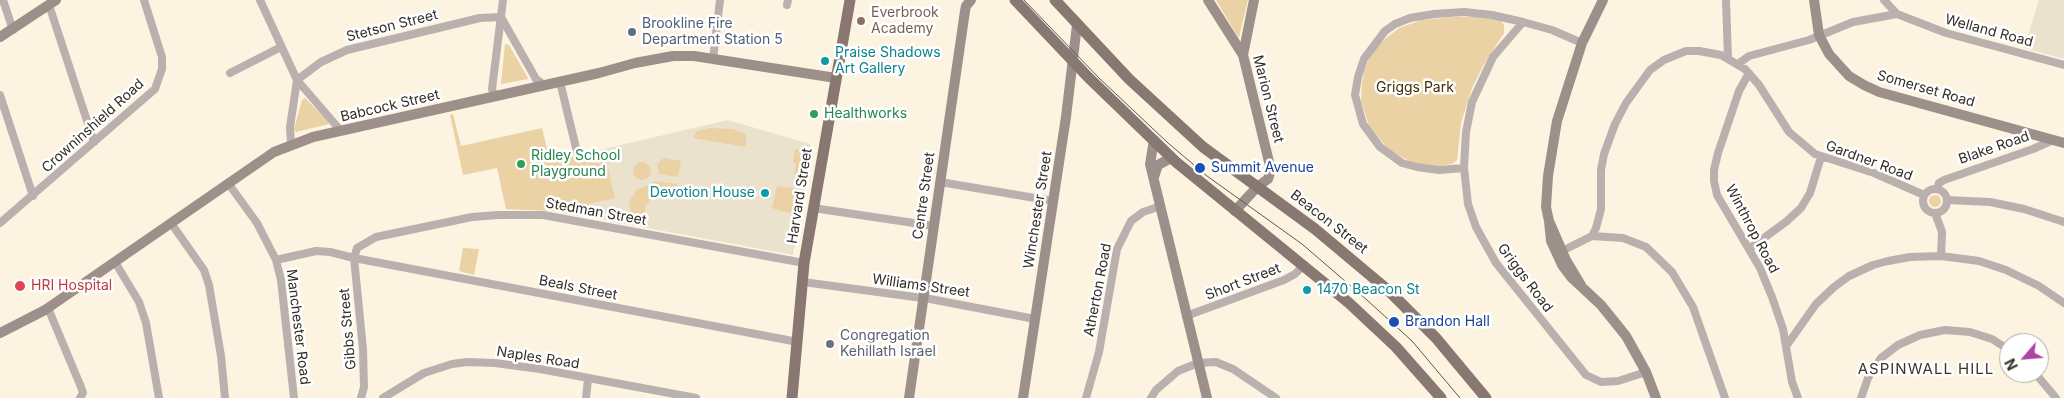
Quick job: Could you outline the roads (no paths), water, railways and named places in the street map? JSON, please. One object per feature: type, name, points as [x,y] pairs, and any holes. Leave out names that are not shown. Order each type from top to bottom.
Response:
[{"type":"main road","name":"Harvard Street","points":[[792,398],[804,263],[850,0]]},
{"type":"main road","points":[[1015,0],[1072,60],[1171,158],[1349,302],[1382,334],[1441,398]]},
{"type":"main road","name":"Beacon Street","points":[[1057,1],[1077,25],[1129,79],[1186,132],[1218,159],[1328,239],[1389,291],[1436,338],[1486,398]]},
{"type":"street","points":[[3,0],[13,30]]},
{"type":"street","name":"Crowninshield Road","points":[[0,222],[33,196],[155,89],[159,80],[162,57],[144,0]]},
{"type":"street","points":[[494,97],[492,89],[504,0]]},
{"type":"street","points":[[712,59],[720,0]]},
{"type":"street","name":"Centre Street","points":[[909,398],[966,6],[971,0]]},
{"type":"street","name":"Marion Street","points":[[1208,0],[1243,55],[1268,155],[1270,175],[1235,211]]},
{"type":"street","points":[[1243,55],[1254,0]]},
{"type":"street","points":[[1603,0],[1582,44],[1558,115],[1552,146],[1546,207],[1550,238],[1556,254],[1568,274],[1600,305],[1626,336],[1646,372],[1656,398]]},
{"type":"street","points":[[1726,0],[1728,58]]},
{"type":"street","name":"Somerset Road","points":[[1814,0],[1819,35],[1829,54],[1836,64],[1849,76],[1864,85],[1879,92],[1974,117],[2051,141]]},
{"type":"street","points":[[1884,0],[1897,14]]},
{"type":"street","points":[[262,1],[297,80],[341,131]]},
{"type":"street","points":[[0,37],[53,2],[94,142]]},
{"type":"street","points":[[1464,168],[1439,170],[1402,163],[1380,147],[1363,124],[1355,95],[1358,77],[1364,59],[1385,30],[1410,18],[1464,12],[1492,15],[1523,22],[1552,30],[1582,44]]},
{"type":"street","points":[[1738,64],[1749,56],[1791,45],[1853,22],[1897,14]]},
{"type":"street","name":"Welland Road","points":[[1897,14],[1946,32],[2064,65]]},
{"type":"street","points":[[501,17],[536,79],[544,85]]},
{"type":"street","name":"Stetson Street","points":[[297,80],[321,62],[348,50],[480,18],[501,17]]},
{"type":"street","name":"Griggs Road","points":[[1523,22],[1493,57],[1472,102],[1466,132],[1464,168],[1468,204],[1476,227],[1496,263],[1582,370],[1593,379],[1601,382],[1618,381],[1646,372]]},
{"type":"street","name":"Winchester Street","points":[[1023,398],[1071,77],[1077,25]]},
{"type":"street","points":[[230,73],[281,47]]},
{"type":"street","name":"Gardner Road","points":[[1592,236],[1601,212],[1601,170],[1605,150],[1617,120],[1642,79],[1660,62],[1681,52],[1702,51],[1728,58],[1738,64],[1759,85],[1789,132],[1809,150],[1821,157],[1874,173],[1924,195]]},
{"type":"street","name":"Babcock Street","points":[[0,333],[48,308],[274,152],[312,137],[667,57],[686,56],[712,59],[836,78]]},
{"type":"street","name":"Winthrop Road","points":[[1749,73],[1739,91],[1714,170],[1717,195],[1760,268],[1769,289],[1780,320],[1792,382],[1798,398]]},
{"type":"street","points":[[291,144],[290,127],[297,80]]},
{"type":"street","points":[[560,82],[577,152]]},
{"type":"street","points":[[0,95],[33,196]]},
{"type":"street","points":[[1154,140],[1150,160],[1207,398]]},
{"type":"street","name":"Blake Road","points":[[1938,189],[1939,183],[1944,180],[2051,141],[2064,143]]},
{"type":"street","points":[[1749,249],[1787,221],[1801,208],[1810,193],[1821,157]]},
{"type":"street","points":[[1154,178],[1158,165],[1171,158]]},
{"type":"street","name":"Manchester Road","points":[[228,182],[257,224],[276,260],[281,280],[294,398]]},
{"type":"street","points":[[940,182],[1053,201]]},
{"type":"street","points":[[1938,189],[1944,193],[1947,200],[1944,208],[1935,213],[1930,212],[1924,207],[1924,195],[1930,190],[1938,189]]},
{"type":"street","points":[[1947,200],[1990,202],[2024,209],[2064,222]]},
{"type":"street","name":"Atherton Road","points":[[1086,398],[1099,352],[1116,249],[1131,221],[1143,212],[1161,206]]},
{"type":"street","points":[[813,208],[934,226]]},
{"type":"street","points":[[1935,213],[1942,234],[1941,256]]},
{"type":"street","name":"Stedman Street","points":[[354,258],[356,248],[376,237],[472,218],[498,215],[543,214],[804,263]]},
{"type":"street","points":[[1549,221],[1562,251],[1581,285]]},
{"type":"street","points":[[171,222],[204,270],[209,285],[226,398]]},
{"type":"street","points":[[1562,251],[1592,236],[1614,237],[1638,244],[1658,257],[1672,272],[1693,307],[1725,398]]},
{"type":"street","points":[[276,260],[316,251],[330,252],[354,258]]},
{"type":"street","points":[[1786,344],[1822,298],[1849,276],[1873,265],[1910,257],[1941,256],[1979,261],[2006,270],[2039,286],[2064,303]]},
{"type":"street","name":"Beals Street","points":[[354,258],[798,342]]},
{"type":"street","name":"Gibbs Street","points":[[354,258],[363,349],[364,387],[361,398]]},
{"type":"street","points":[[115,262],[141,309],[146,324],[160,398]]},
{"type":"street","name":"Short Street","points":[[1186,316],[1284,280],[1295,274],[1304,265]]},
{"type":"street","name":"Williams Street","points":[[803,282],[923,298],[1035,319]]},
{"type":"street","points":[[48,308],[81,387],[83,393],[80,398]]},
{"type":"street","points":[[1861,398],[1868,378],[1881,358],[1895,347],[1920,335],[1945,330],[1970,332],[1992,339],[1999,344]]},
{"type":"street","name":"Naples Road","points":[[384,398],[424,373],[452,364],[467,362],[509,365],[696,398]]},
{"type":"street","points":[[1151,398],[1156,390],[1178,371],[1198,363],[1216,362],[1255,382],[1276,398]]},
{"type":"street","points":[[586,398],[588,379]]},
{"type":"street","points":[[2043,383],[2056,398]]},
{"type":"tram line","points":[[1024,0],[1099,78],[1168,143],[1207,176],[1302,244],[1412,341],[1460,398]]},
{"type":"place","name":"Everbrook Academy","points":[[861,21]]},
{"type":"place","name":"Brookline Fire Department Station 5","points":[[632,32]]},
{"type":"place","name":"Praise Shadows Art Gallery","points":[[825,61]]},
{"type":"place","name":"Healthworks","points":[[814,114]]},
{"type":"place","name":"Ridley School Playground","points":[[521,164]]},
{"type":"place","name":"Summit Avenue","points":[[1200,168]]},
{"type":"place","name":"Devotion House","points":[[765,193]]},
{"type":"place","name":"HRI Hospital","points":[[20,286]]},
{"type":"place","name":"1470 Beacon St","points":[[1307,290]]},
{"type":"place","name":"Brandon Hall","points":[[1394,322]]},
{"type":"place","name":"Congregation Kehillath Israel","points":[[830,344]]},
{"type":"district","name":"ASPINWALL HILL","points":[[1926,369]]},
{"type":"park label","name":"Griggs Park","points":[[1415,88]]}]
